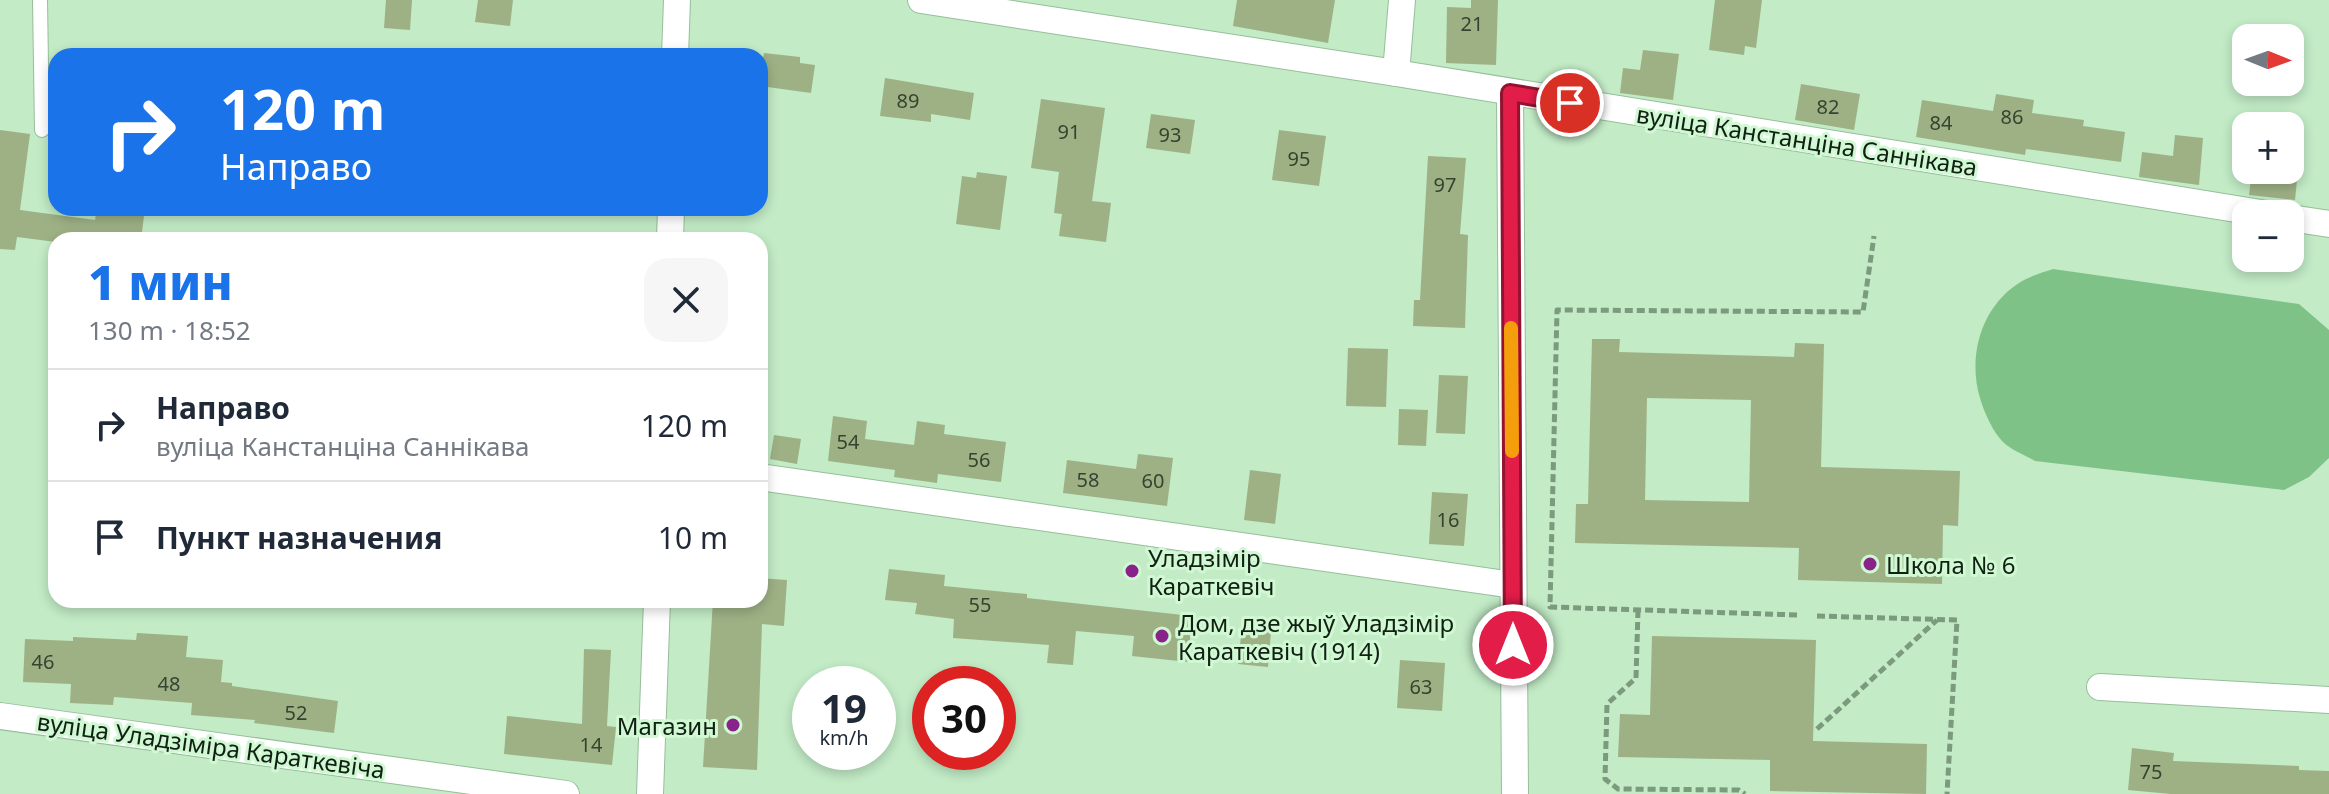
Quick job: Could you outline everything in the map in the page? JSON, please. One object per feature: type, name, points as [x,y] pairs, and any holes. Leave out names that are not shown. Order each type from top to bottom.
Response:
[{"type":"street","points":[[675,48],[677,0]]},
{"type":"street","name":"вуліца Канстанціна Саннікава","points":[[921,0],[1396,73],[2232,208]]},
{"type":"street","points":[[1396,73],[1402,0]]},
{"type":"street","points":[[1510,93],[1515,794]]},
{"type":"street","points":[[2304,220],[2329,224]]},
{"type":"street","points":[[768,478],[1513,585]]},
{"type":"street","points":[[650,794],[657,608]]},
{"type":"street","points":[[2100,687],[2329,700]]},
{"type":"street","name":"вуліца Уладзіміра Караткевіча","points":[[0,716],[566,794]]},
{"type":"lane","points":[[40,0],[42,130]]},
{"type":"path","points":[[1797,615],[1550,607],[1557,310],[1863,312],[1874,236]]},
{"type":"path","points":[[1638,610],[1636,678],[1607,704],[1605,779],[1618,789],[1739,790],[1745,794]]},
{"type":"path","points":[[1817,616],[1957,620],[1947,794]]},
{"type":"path","points":[[1817,729],[1938,619]]},
{"type":"green space","points":[[2053,269],[2299,304],[2329,330],[2329,458],[2309,477],[2284,490],[2035,461],[2010,448],[1989,422],[1982,404],[1976,382],[1977,348],[1988,316],[1998,302],[2024,280]]},
{"type":"building","points":[[386,0],[412,0],[410,30],[384,28]]},
{"type":"building","points":[[478,0],[513,0],[510,26],[475,22]]},
{"type":"building","points":[[1237,0],[1335,0],[1328,43],[1233,26]]},
{"type":"building","points":[[1471,0],[1498,0],[1496,65],[1446,63],[1447,7],[1471,8]]},
{"type":"building","points":[[1715,0],[1762,0],[1756,48],[1745,46],[1744,55],[1709,50]]},
{"type":"building","points":[[1643,50],[1679,54],[1673,100],[1620,93],[1623,68],[1640,70]]},
{"type":"building","points":[[768,53],[800,57],[800,63],[815,65],[811,93],[768,87]]},
{"type":"building","points":[[885,78],[974,93],[970,120],[931,114],[931,122],[880,116]]},
{"type":"building","points":[[1801,84],[1860,94],[1854,130],[1795,120]]},
{"type":"building","points":[[1996,94],[2034,100],[2032,113],[2084,120],[2083,126],[2125,132],[2121,162],[2026,149],[2025,155],[1916,137],[1922,100],[1993,111]]},
{"type":"building","points":[[1041,99],[1105,108],[1092,201],[1111,203],[1106,242],[1059,236],[1062,214],[1054,213],[1059,172],[1031,168]]},
{"type":"building","points":[[1151,114],[1195,120],[1190,154],[1146,148]]},
{"type":"building","points":[[0,130],[30,134],[20,210],[95,220],[96,216],[144,216],[142,232],[48,232],[48,241],[17,237],[15,250],[0,249]]},
{"type":"building","points":[[1279,130],[1326,136],[1319,186],[1272,180]]},
{"type":"building","points":[[2175,135],[2203,138],[2199,185],[2139,177],[2142,152],[2173,156]]},
{"type":"building","points":[[1428,156],[1466,158],[1460,234],[1468,235],[1465,328],[1413,326],[1414,300],[1420,300]]},
{"type":"building","points":[[977,172],[1007,176],[1000,230],[956,224],[962,176],[976,178]]},
{"type":"building","points":[[2250,184],[2297,184],[2295,200],[2249,195]]},
{"type":"building","name":"Школа № 6","points":[[1592,339],[1620,339],[1619,352],[1794,357],[1795,343],[1824,344],[1821,467],[1960,471],[1958,526],[1943,525],[1942,584],[1798,580],[1799,548],[1575,543],[1576,504],[1588,504]],"holes":[[[1647,398],[1751,400],[1749,502],[1645,500]]]},
{"type":"building","points":[[1348,348],[1388,349],[1386,407],[1346,406]]},
{"type":"building","points":[[1439,375],[1468,376],[1465,434],[1436,433]]},
{"type":"building","points":[[1399,409],[1428,410],[1426,446],[1398,445]]},
{"type":"building","points":[[833,416],[867,421],[865,439],[914,445],[917,421],[945,425],[944,434],[1006,442],[1001,482],[938,474],[937,483],[894,477],[895,470],[828,461]]},
{"type":"building","points":[[774,435],[801,439],[797,464],[770,459]]},
{"type":"building","points":[[1138,454],[1173,458],[1167,506],[1063,493],[1067,460],[1136,469]]},
{"type":"building","points":[[1250,470],[1281,474],[1275,524],[1244,520]]},
{"type":"building","points":[[1432,492],[1468,494],[1464,546],[1429,544]]},
{"type":"building","points":[[889,569],[945,575],[944,586],[1192,616],[1188,662],[1132,656],[1134,636],[1076,631],[1073,665],[1047,663],[1049,645],[953,638],[954,619],[915,614],[917,603],[885,600]]},
{"type":"building","points":[[768,579],[787,580],[784,626],[762,624],[757,770],[703,767],[713,608],[768,608]]},
{"type":"building","points":[[1243,617],[1272,620],[1268,667],[1238,664]]},
{"type":"building","points":[[137,633],[188,636],[186,657],[223,660],[221,682],[232,683],[232,686],[338,701],[334,733],[254,723],[255,720],[191,715],[192,703],[114,697],[113,705],[70,703],[71,684],[23,682],[25,639],[73,641],[73,637],[136,640]]},
{"type":"building","points":[[1652,636],[1816,640],[1813,741],[1927,744],[1926,794],[1770,791],[1770,760],[1618,757],[1620,714],[1650,715]]},
{"type":"building","points":[[584,649],[611,650],[607,726],[616,727],[612,765],[504,754],[507,716],[582,724]]},
{"type":"building","points":[[1400,660],[1445,663],[1442,711],[1397,708]]},
{"type":"building","points":[[2132,748],[2174,753],[2173,761],[2299,766],[2299,770],[2329,771],[2329,794],[2171,794],[2128,790]]},
{"type":"slow traffic","points":[[1511,328],[1512,451]]},
{"type":"place","name":"Школа № 6","points":[[1870,564]]},
{"type":"place","name":"Уладзімір Караткевіч","points":[[1132,571]]},
{"type":"place","name":"Дом, дзе жыў Уладзімір Караткевіч (1914)","points":[[1162,636]]},
{"type":"place","name":"Магазин","points":[[733,725]]},
{"type":"route","points":[[1513,645],[1510,93],[1570,103]]}]
